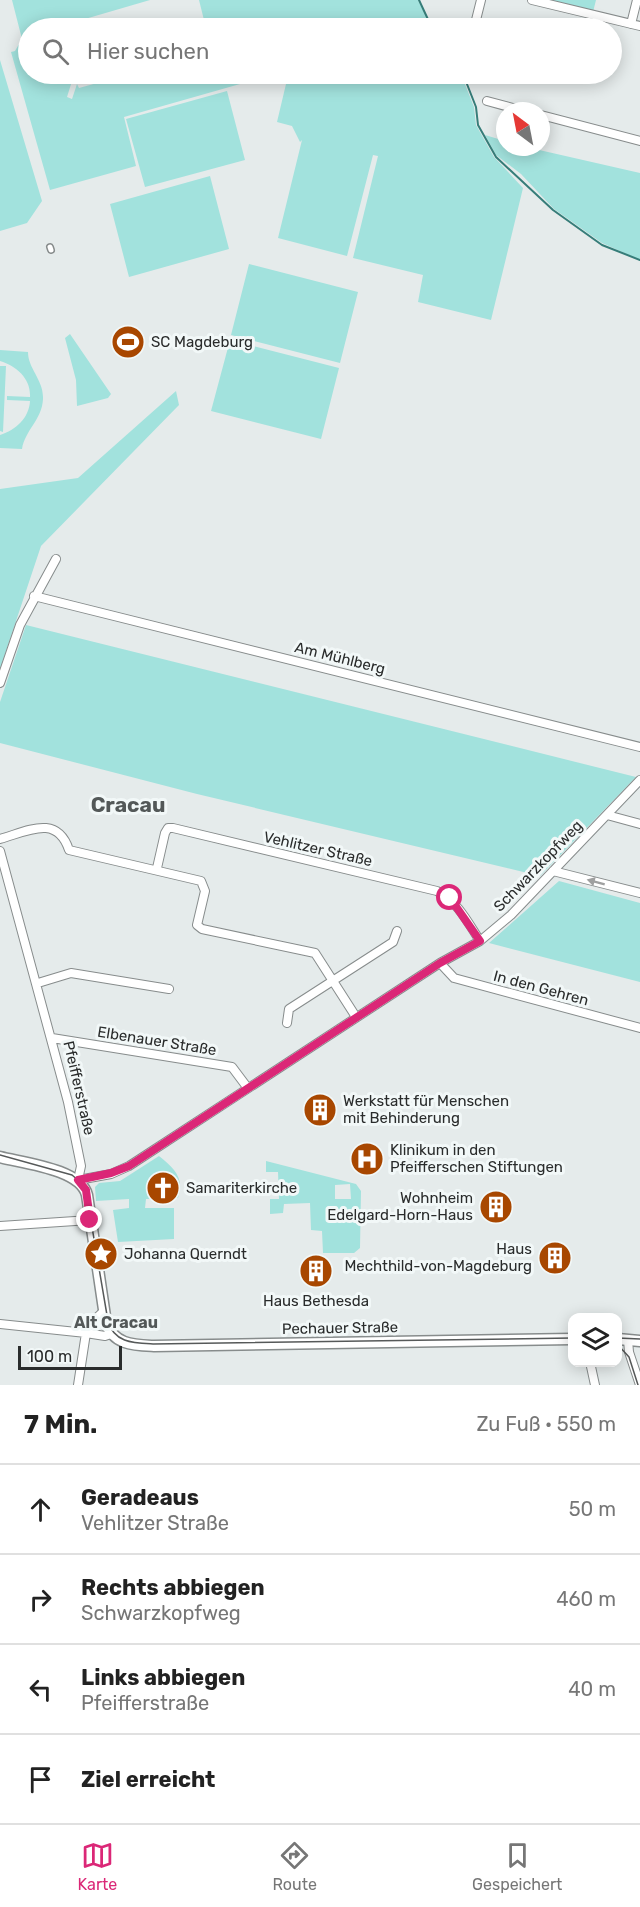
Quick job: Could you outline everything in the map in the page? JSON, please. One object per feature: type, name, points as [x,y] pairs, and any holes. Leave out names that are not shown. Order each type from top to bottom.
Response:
[{"type":"main road","points":[[0,1157],[78,1180]]},
{"type":"main road","name":"Pfeifferstraße","points":[[78,1180],[86,1190],[104,1311],[111,1334]]},
{"type":"main road","name":"Pechauer Straße","points":[[111,1334],[126,1343],[154,1346],[568,1339]]},
{"type":"main road","points":[[623,1339],[640,1341]]},
{"type":"street","points":[[476,18],[481,0]]},
{"type":"street","points":[[532,0],[606,18]]},
{"type":"street","points":[[631,24],[637,0]]},
{"type":"street","points":[[622,22],[640,26]]},
{"type":"street","points":[[487,101],[496,103]]},
{"type":"street","points":[[550,117],[640,141]]},
{"type":"street","points":[[0,683],[20,626],[34,596],[56,559]]},
{"type":"street","name":"Am Mühlberg","points":[[34,596],[640,747]]},
{"type":"street","name":"Schwarzkopfweg","points":[[78,1180],[111,1173],[129,1166],[440,963],[480,941],[511,915],[640,780]]},
{"type":"street","points":[[607,815],[640,824]]},
{"type":"street","points":[[0,839],[42,827],[63,833],[69,850],[194,878],[204,885],[205,891],[196,925],[202,929],[315,953],[356,1017]]},
{"type":"street","name":"Vehlitzer Straße","points":[[157,868],[165,833],[168,828],[173,828],[437,891],[450,898],[459,908],[480,941]]},
{"type":"street","name":"Pfeifferstraße","points":[[0,850],[52,1038],[81,1166],[78,1180]]},
{"type":"street","points":[[553,871],[640,893]]},
{"type":"street","points":[[287,1023],[289,1009],[393,942],[397,931]]},
{"type":"street","name":"In den Gehren","points":[[440,963],[454,978],[640,1028]]},
{"type":"street","points":[[38,983],[71,973],[169,989]]},
{"type":"street","name":"Elbenauer Straße","points":[[52,1038],[232,1067],[247,1087]]},
{"type":"street","points":[[0,1226],[90,1220]]},
{"type":"street","points":[[78,1385],[88,1326],[104,1311]]},
{"type":"street","points":[[0,1324],[105,1336],[111,1334]]},
{"type":"street","points":[[623,1339],[640,1385]]},
{"type":"street","points":[[591,1367],[595,1385]]},
{"type":"shaded area","points":[[12,0],[150,0],[88,18],[18,18],[18,23]]},
{"type":"shaded area","points":[[199,0],[418,0],[427,18],[204,18]]},
{"type":"shaded area","points":[[546,0],[596,0],[593,12]]},
{"type":"shaded area","points":[[18,46],[18,77],[11,52],[15,51]]},
{"type":"shaded area","points":[[0,60],[42,201],[27,223],[0,231]]},
{"type":"shaded area","points":[[20,84],[71,84],[67,97],[72,99],[77,84],[79,88],[94,84],[240,84],[124,117],[136,166],[50,190]]},
{"type":"shaded area","points":[[286,84],[465,84],[474,107],[476,125],[494,157],[523,188],[491,320],[418,302],[423,275],[353,258],[378,156],[373,155],[347,256],[278,238],[302,140],[300,142],[292,126],[277,122]]},
{"type":"shaded area","points":[[227,91],[245,160],[145,187],[126,119]]},
{"type":"shaded area","points":[[485,135],[496,138],[496,155]]},
{"type":"shaded area","points":[[550,152],[640,173],[640,260],[602,243],[554,209],[521,174],[497,156],[550,156]]},
{"type":"shaded area","points":[[210,176],[229,249],[129,277],[110,204]]},
{"type":"shaded area","points":[[249,264],[358,292],[340,363],[231,335]]},
{"type":"shaded area","points":[[70,334],[111,394],[108,398],[77,406],[76,380],[65,338]]},
{"type":"shaded area","points":[[230,340],[339,368],[321,439],[211,411]]},
{"type":"shaded area","points":[[0,350],[28,352],[30,364],[43,392],[40,413],[26,436],[22,449],[0,448],[0,435],[21,422],[27,413],[30,401],[7,400],[7,396],[30,397],[30,390],[22,374],[12,366],[0,361]]},
{"type":"shaded area","points":[[0,366],[6,366],[3,432],[0,431]]},
{"type":"shaded area","points":[[176,391],[179,405],[41,546],[0,669],[0,489],[78,478]]},
{"type":"shaded area","points":[[26,625],[636,777],[540,876],[197,794],[0,743],[0,702]]},
{"type":"shaded area","points":[[559,881],[640,903],[640,982],[489,943]]},
{"type":"shaded area","points":[[159,1156],[173,1169],[179,1179],[178,1198],[146,1199],[145,1208],[174,1208],[174,1239],[118,1242],[113,1210],[129,1208],[129,1199],[96,1201],[95,1187],[99,1183],[120,1181]],"holes":[[[164,1179],[170,1182],[172,1191],[168,1196],[161,1198],[154,1193],[154,1185],[158,1180]]]},
{"type":"shaded area","points":[[266,1161],[356,1184],[361,1191],[360,1248],[354,1253],[323,1253],[322,1231],[311,1230],[310,1203],[284,1204],[283,1213],[270,1214],[270,1199],[279,1199],[278,1172],[266,1172]],"holes":[[[350,1184],[351,1199],[335,1199],[335,1185]]]},
{"type":"waterway","points":[[419,0],[427,18]]},
{"type":"waterway","points":[[467,84],[476,107],[478,125],[496,157],[553,210],[602,245],[640,260]]},
{"type":"tram line","points":[[0,1155],[72,1175],[85,1186],[108,1321],[115,1334],[126,1340],[153,1344],[568,1338]]},
{"type":"tram line","points":[[622,1338],[640,1339]]},
{"type":"tram line","points":[[622,1349],[629,1357],[638,1385]]},
{"type":"place","name":"SC Magdeburg","points":[[128,342]]},
{"type":"place","name":"Werkstatt für Menschen mit Behinderung","points":[[320,1110]]},
{"type":"place","name":"Klinikum in den Pfeifferschen Stiftungen","points":[[367,1159]]},
{"type":"place","name":"Samariterkirche","points":[[163,1188]]},
{"type":"place","name":"Wohnheim Edelgard-Horn-Haus","points":[[496,1207]]},
{"type":"place","name":"Johanna Querndt","points":[[101,1254]]},
{"type":"place","name":"Haus Mechthild-von-Magdeburg","points":[[555,1258]]},
{"type":"place","name":"Haus Bethesda","points":[[316,1271]]},
{"type":"district","name":"Cracau","points":[[128,804]]},
{"type":"district","name":"Alt Cracau","points":[[116,1322]]},
{"type":"route","points":[[90,1220],[86,1190],[78,1180],[111,1173],[129,1166],[440,963],[480,941],[450,898]]}]
